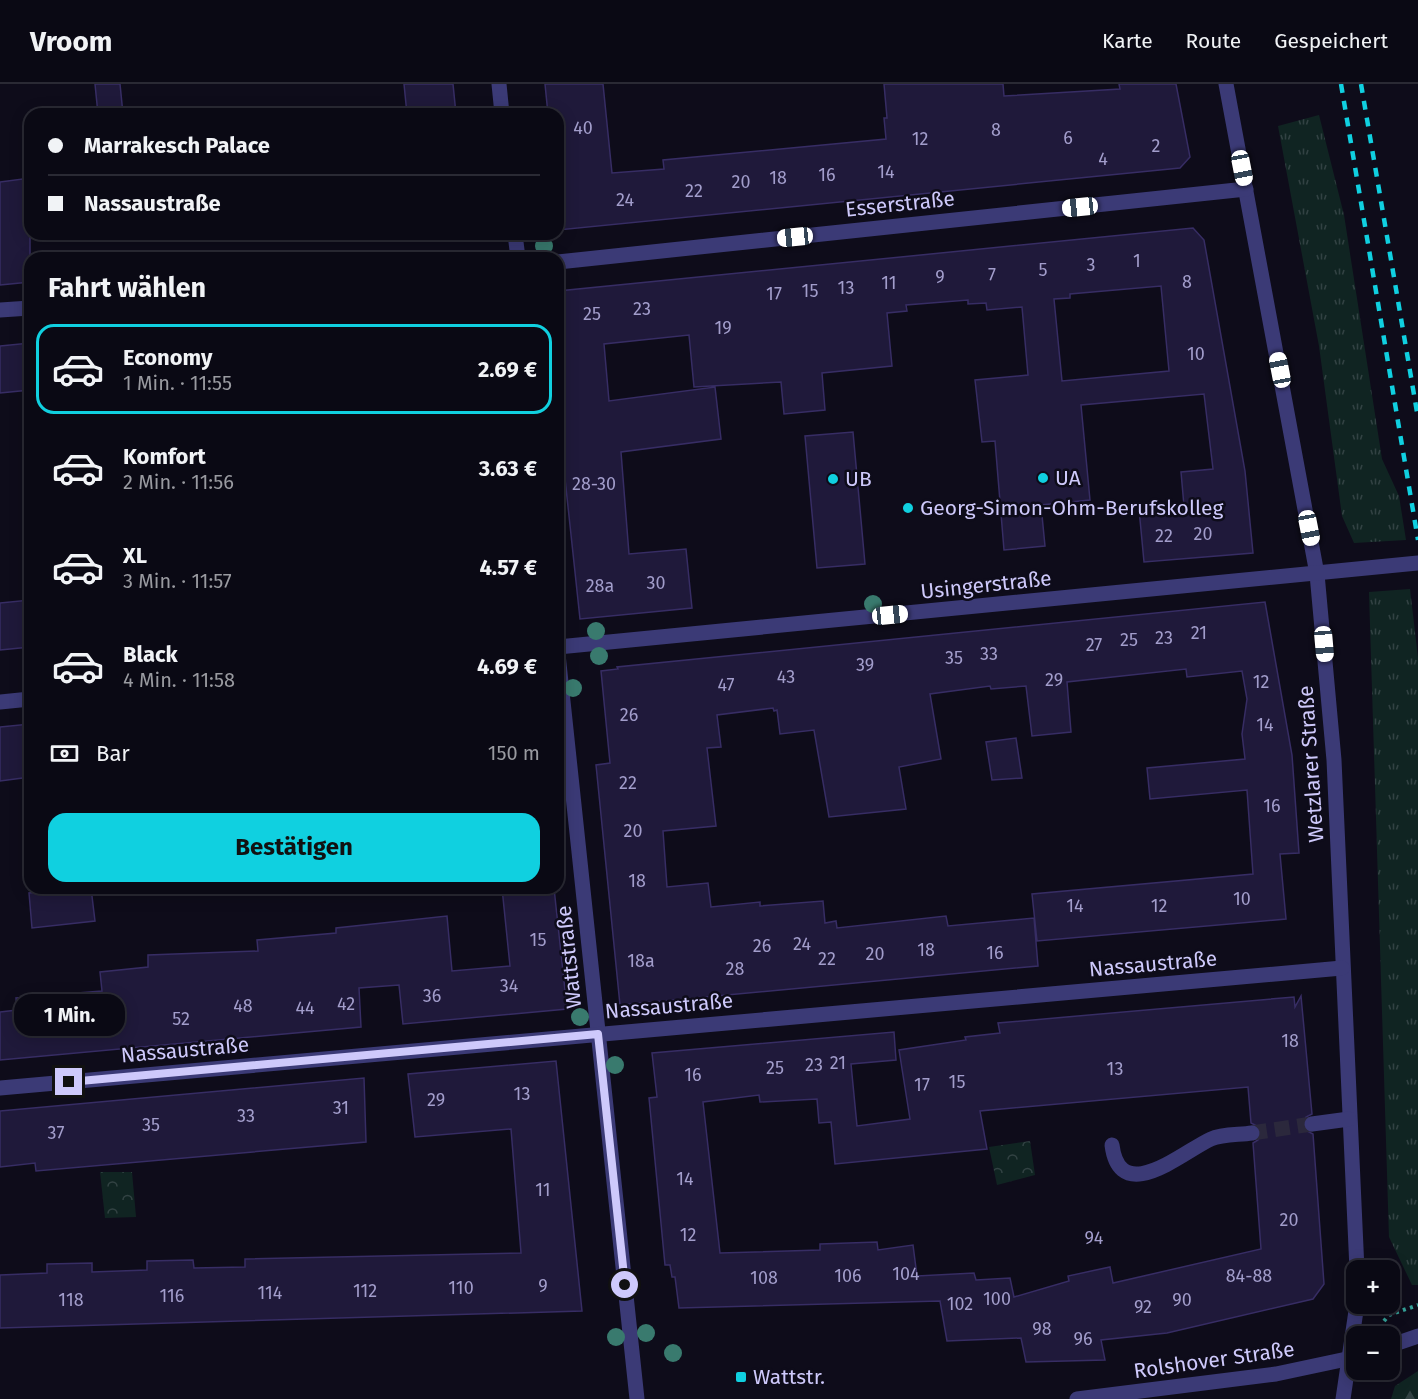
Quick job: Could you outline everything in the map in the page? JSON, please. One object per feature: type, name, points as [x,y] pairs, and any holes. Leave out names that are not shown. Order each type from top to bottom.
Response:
[{"type":"street","points":[[499,84],[501,108]]},
{"type":"street","name":"Wetzlarer Straße","points":[[1226,84],[1317,574],[1334,760],[1356,1260]]},
{"type":"street","name":"Esserstraße","points":[[564,261],[1246,189]]},
{"type":"street","points":[[0,310],[24,308]]},
{"type":"street","name":"Usingerstraße","points":[[564,646],[1418,563]]},
{"type":"street","points":[[0,702],[24,700]]},
{"type":"street","name":"Wattstraße","points":[[564,711],[637,1399]]},
{"type":"street","name":"Nassaustraße","points":[[0,1088],[1342,968]]},
{"type":"street","points":[[1312,1124],[1349,1119]]},
{"type":"street","points":[[1112,1145],[1113,1155],[1120,1167],[1127,1173],[1142,1174],[1177,1161],[1212,1139],[1252,1133]]},
{"type":"street","points":[[1400,1342],[1418,1336]]},
{"type":"street","name":"Rolshover Straße","points":[[1077,1399],[1276,1374],[1346,1359]]},
{"type":"street","points":[[1343,1399],[1348,1380]]},
{"type":"green space","points":[[1319,115],[1344,215],[1382,459],[1399,496],[1406,540],[1354,543],[1342,516],[1319,346],[1278,126]]},
{"type":"green space","points":[[1410,589],[1418,658],[1418,1285],[1412,1285],[1389,1237],[1369,592]]},
{"type":"green space","points":[[1030,1141],[1035,1175],[997,1185],[989,1147]]},
{"type":"green space","points":[[100,1172],[132,1172],[136,1217],[105,1218]]},
{"type":"green space","points":[[1418,1371],[1418,1399],[1391,1399],[1395,1386]]},
{"type":"building","points":[[95,84],[120,84],[122,108],[97,108]]},
{"type":"building","points":[[404,84],[453,84],[455,108],[406,108]]},
{"type":"building","points":[[545,84],[603,84],[612,173],[664,169],[663,160],[886,139],[884,84],[1003,84],[1004,96],[1120,89],[1119,84],[1176,84],[1190,157],[1180,168],[564,229],[564,108],[547,108]]},
{"type":"building","points":[[24,179],[24,240],[30,240],[30,252],[24,252],[24,283],[0,285],[0,182]]},
{"type":"building","points":[[1193,228],[1204,240],[1245,471],[1253,553],[1144,562],[1139,509],[1184,506],[1181,472],[1213,469],[1204,394],[1081,405],[1090,500],[1041,505],[1045,546],[1004,550],[995,441],[982,442],[975,380],[1028,375],[1022,307],[987,310],[986,303],[968,304],[968,300],[906,305],[907,311],[887,313],[892,366],[822,373],[825,410],[784,414],[781,382],[694,387],[689,335],[604,344],[609,401],[715,387],[721,439],[621,452],[629,554],[686,549],[692,608],[580,619],[564,469],[564,290]],"holes":[[[1161,286],[1169,371],[1062,381],[1054,299],[1070,298],[1070,294]]]},
{"type":"building","points":[[24,344],[24,391],[0,393],[0,346]]},
{"type":"building","name":"UB","points":[[853,432],[865,564],[817,568],[805,436]]},
{"type":"building","points":[[24,601],[24,648],[0,650],[0,603]]},
{"type":"building","points":[[1265,602],[1292,755],[1299,853],[1280,854],[1286,919],[1037,941],[1032,894],[1253,874],[1247,790],[1150,799],[1147,768],[1245,759],[1242,734],[1247,699],[1242,671],[1187,677],[1186,669],[1067,682],[1071,732],[1032,736],[1026,686],[991,689],[990,686],[930,694],[941,759],[899,767],[906,809],[829,817],[814,730],[780,734],[777,710],[774,711],[773,708],[717,715],[721,747],[707,748],[716,826],[663,831],[667,887],[708,883],[711,907],[760,902],[760,906],[823,901],[825,923],[836,921],[837,928],[946,916],[948,926],[1034,918],[1038,966],[620,1005],[596,765],[610,763],[601,671],[618,669],[617,667]]},
{"type":"building","points":[[24,725],[24,778],[0,781],[0,727]]},
{"type":"building","points":[[1016,738],[1022,778],[992,780],[986,742]]},
{"type":"building","points":[[29,894],[92,894],[95,921],[32,928]]},
{"type":"building","points":[[503,894],[555,894],[567,1009],[403,1024],[399,985],[359,988],[361,1027],[0,1060],[0,1012],[17,1010],[16,998],[102,991],[100,972],[148,967],[148,955],[258,951],[257,940],[336,933],[336,928],[447,916],[452,971],[510,966]]},
{"type":"building","points":[[1301,996],[1312,1114],[1306,1117],[1302,1125],[1305,1130],[1313,1134],[1324,1284],[1313,1299],[1167,1333],[1101,1340],[1105,1360],[1026,1362],[1021,1338],[947,1341],[940,1301],[679,1308],[675,1277],[672,1277],[670,1265],[665,1265],[649,1098],[657,1097],[652,1053],[894,1032],[896,1060],[851,1064],[857,1126],[910,1119],[899,1050],[966,1040],[965,1037],[1000,1033],[998,1023],[1294,997],[1295,1007]],"holes":[[[1248,1087],[1251,1123],[1259,1127],[1262,1132],[1258,1140],[1253,1143],[1261,1249],[1113,1283],[1110,1267],[1068,1276],[1069,1281],[1014,1297],[1010,1278],[976,1280],[974,1273],[917,1276],[913,1245],[878,1250],[877,1242],[820,1244],[820,1250],[720,1253],[703,1102],[759,1095],[760,1102],[817,1099],[819,1123],[831,1122],[835,1164],[987,1149],[980,1111]]]},
{"type":"building","points":[[556,1061],[582,1311],[0,1328],[0,1275],[47,1273],[47,1264],[92,1263],[92,1272],[147,1270],[147,1261],[193,1260],[194,1268],[245,1267],[245,1259],[521,1253],[511,1129],[415,1137],[408,1074]]},
{"type":"building","points":[[364,1078],[366,1142],[36,1171],[35,1163],[0,1167],[0,1111]]},
{"type":"tunnel","points":[[1252,1133],[1312,1124]]},
{"type":"railway","points":[[1341,84],[1418,540]]},
{"type":"railway","points":[[1361,84],[1418,418]]},
{"type":"place","name":"UA","points":[[1043,478]]},
{"type":"place","name":"UB","points":[[833,479]]},
{"type":"place","name":"Georg-Simon-Ohm-Berufskolleg","points":[[908,508]]},
{"type":"place","name":"Wattstr.","points":[[741,1377]]},
{"type":"route","points":[[69,1082],[598,1034],[625,1285]]}]
